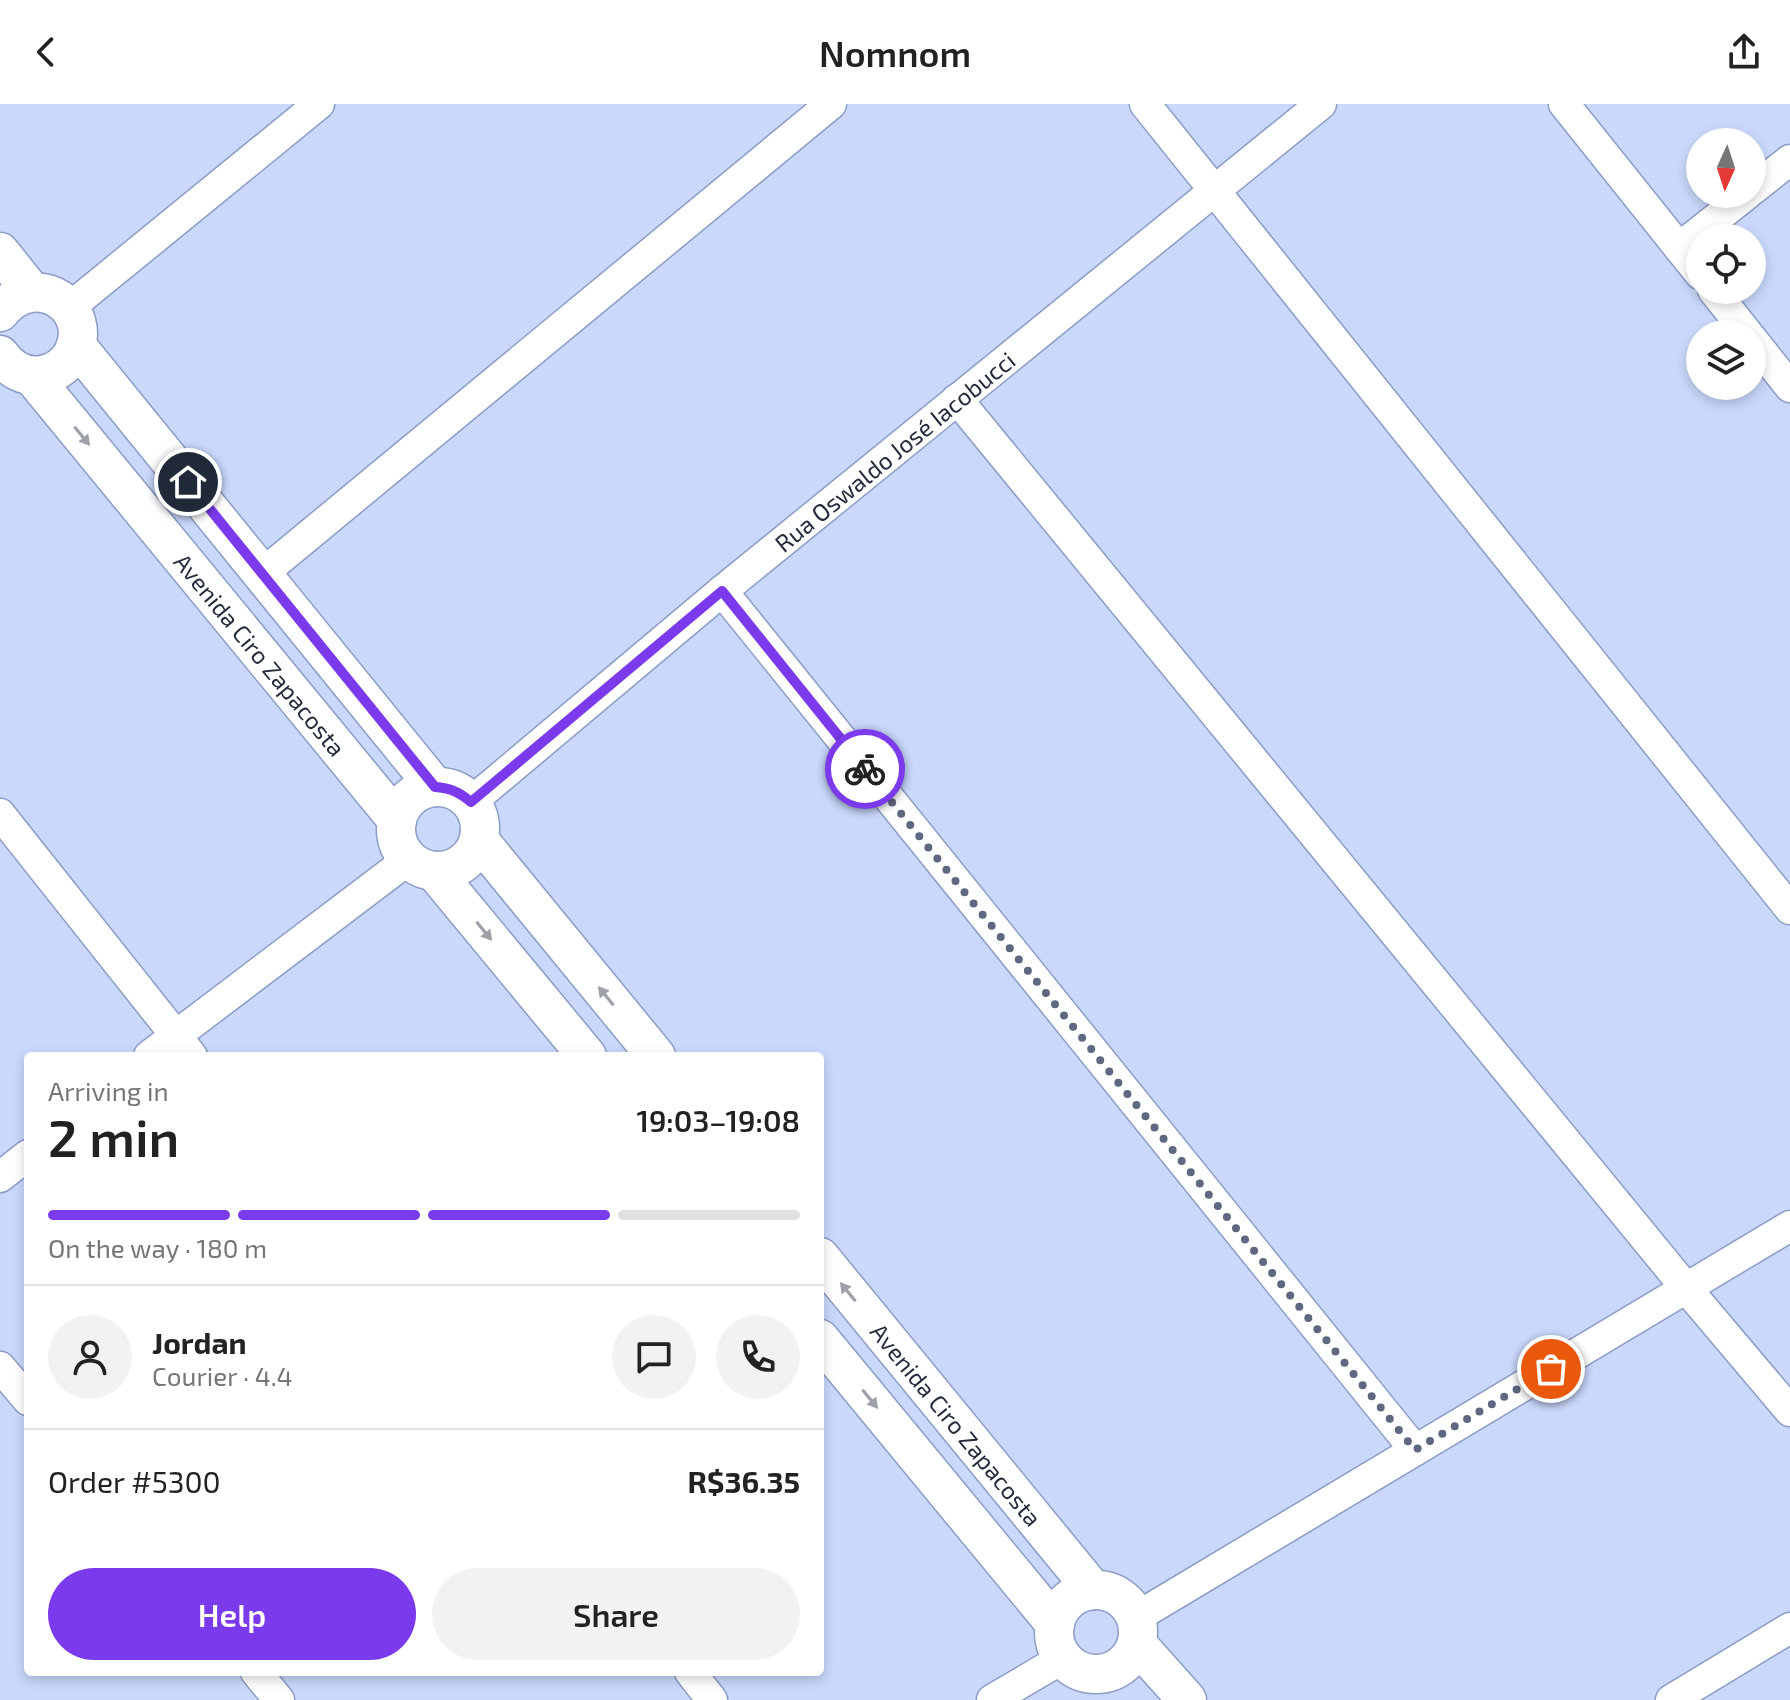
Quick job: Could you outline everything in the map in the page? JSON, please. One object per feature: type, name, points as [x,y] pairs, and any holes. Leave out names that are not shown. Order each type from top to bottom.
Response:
[{"type":"street","points":[[262,574],[831,104]]},
{"type":"street","points":[[1145,104],[1790,909]]},
{"type":"street","name":"Rua Oswaldo José Iacobucci","points":[[471,802],[722,591],[1321,104]]},
{"type":"street","points":[[1564,104],[1686,257]]},
{"type":"street","points":[[69,308],[314,106]]},
{"type":"street","points":[[1766,179],[1790,160]]},
{"type":"street","points":[[1679,248],[1729,208]]},
{"type":"street","points":[[0,252],[32,292]]},
{"type":"street","points":[[0,312],[19,295],[32,292],[58,298],[69,308],[78,332],[76,345],[435,787]]},
{"type":"street","points":[[1724,304],[1737,320]]},
{"type":"street","name":"Avenida Ciro Zapacosta","points":[[9,366],[46,374],[60,369],[76,345]]},
{"type":"street","points":[[1766,357],[1790,387]]},
{"type":"street","name":"Avenida Ciro Zapacosta","points":[[9,366],[397,820],[396,834],[400,847],[422,865],[584,1052]]},
{"type":"street","points":[[957,399],[1790,1411]]},
{"type":"street","points":[[722,591],[1415,1450]]},
{"type":"street","points":[[163,1052],[183,1046],[422,865],[449,869],[463,863],[473,854],[479,840],[481,827],[471,802],[448,788],[422,790],[402,808],[397,820]]},
{"type":"street","points":[[0,814],[183,1046]]},
{"type":"street","points":[[479,840],[653,1052]]},
{"type":"street","points":[[0,1177],[24,1158]]},
{"type":"street","points":[[992,1700],[1081,1664],[1107,1673],[1120,1667],[1130,1657],[1136,1631],[1415,1450],[1790,1226]]},
{"type":"street","name":"Avenida Ciro Zapacosta","points":[[824,1262],[1093,1590],[1119,1597],[1128,1606],[1136,1631],[1187,1700]]},
{"type":"street","name":"Avenida Ciro Zapacosta","points":[[824,1344],[1081,1664]]},
{"type":"street","points":[[0,1367],[24,1395]]},
{"type":"street","points":[[1081,1664],[1059,1611],[1068,1601],[1093,1590]]},
{"type":"street","points":[[1671,1700],[1790,1628]]},
{"type":"street","points":[[259,1676],[279,1700]]},
{"type":"street","points":[[693,1676],[712,1700]]},
{"type":"way so far","points":[[865,769],[1415,1450],[1551,1369]]},
{"type":"route","points":[[188,482],[435,787],[448,788],[471,802],[722,591],[865,769]]}]
